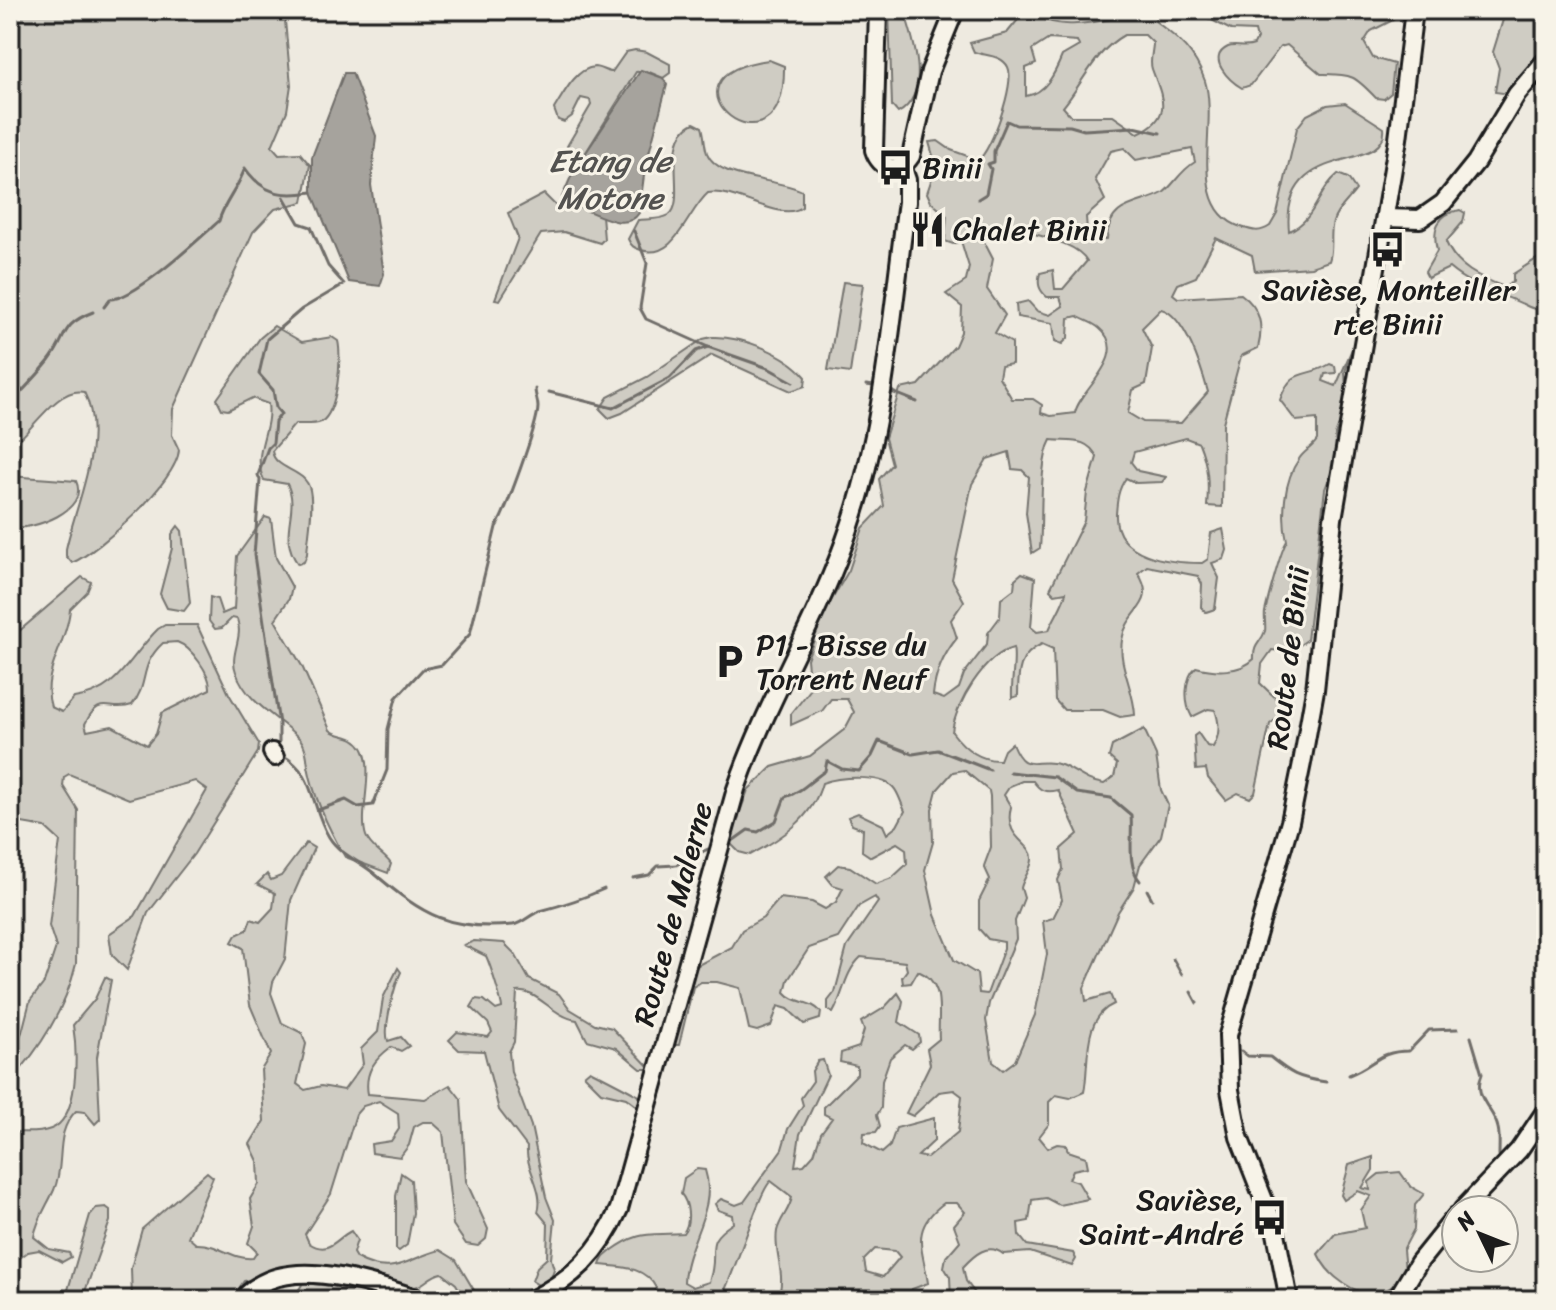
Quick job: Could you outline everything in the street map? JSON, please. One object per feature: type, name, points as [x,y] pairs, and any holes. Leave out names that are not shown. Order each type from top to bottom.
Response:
[{"type":"street","points":[[878,10],[874,150],[894,166],[911,156],[930,71],[955,10]]},
{"type":"street","name":"Route de Binii","points":[[1289,1300],[1275,1228],[1239,1137],[1230,1090],[1228,1035],[1290,822],[1302,763],[1315,690],[1333,519],[1385,218],[1414,10]]},
{"type":"street","points":[[1385,218],[1420,219],[1443,203],[1476,162],[1517,94],[1546,60]]},
{"type":"street","name":"Route de Malerne","points":[[531,1300],[553,1289],[590,1260],[619,1209],[740,775],[824,594],[852,521],[867,465],[888,343],[907,202],[907,180],[894,166]]},
{"type":"street","points":[[1477,1194],[1519,1150],[1546,1110]]},
{"type":"street","points":[[1396,1300],[1419,1262],[1440,1236]]},
{"type":"street","points":[[242,1300],[262,1283],[281,1276],[302,1275],[364,1281],[422,1300]]},
{"type":"shaded area","points":[[10,10],[284,10],[291,85],[287,111],[272,146],[279,154],[300,153],[310,165],[303,202],[275,209],[253,232],[173,409],[172,435],[179,450],[175,463],[135,514],[100,545],[72,563],[66,556],[66,549],[88,470],[93,430],[91,410],[84,392],[74,392],[54,403],[10,448]]},
{"type":"shaded area","points":[[889,10],[904,10],[918,65],[915,93],[909,104],[898,113],[892,106]]},
{"type":"shaded area","points":[[1026,10],[1042,10],[1039,16],[1048,21],[1072,24],[1134,14],[1139,10],[1157,10],[1155,21],[1185,47],[1205,81],[1209,120],[1207,163],[1214,202],[1224,217],[1249,230],[1270,226],[1277,214],[1297,128],[1307,115],[1327,105],[1345,103],[1384,128],[1381,142],[1370,151],[1316,170],[1301,182],[1291,202],[1289,231],[1305,220],[1338,174],[1348,178],[1356,190],[1333,222],[1329,261],[1311,267],[1255,271],[1252,255],[1216,238],[1196,277],[1178,284],[1173,294],[1178,298],[1241,294],[1253,305],[1259,318],[1261,332],[1258,348],[1241,356],[1223,423],[1222,507],[1207,506],[1207,474],[1202,451],[1199,443],[1186,438],[1134,452],[1131,462],[1138,471],[1166,477],[1162,482],[1136,483],[1126,478],[1117,499],[1116,514],[1124,540],[1146,555],[1160,559],[1202,563],[1208,559],[1211,533],[1223,529],[1227,550],[1224,559],[1212,563],[1219,578],[1215,609],[1206,612],[1201,607],[1202,584],[1198,576],[1147,566],[1138,573],[1145,593],[1140,607],[1125,629],[1121,649],[1135,715],[1120,717],[1103,710],[1064,710],[1055,700],[1053,649],[1042,644],[1028,653],[1021,665],[1018,696],[1012,698],[1013,648],[1002,652],[982,670],[965,695],[954,721],[952,732],[979,756],[1000,760],[1004,750],[1012,743],[1026,762],[1058,764],[1104,784],[1114,777],[1117,764],[1109,757],[1112,746],[1144,729],[1156,755],[1161,790],[1168,805],[1161,836],[1140,865],[1134,887],[1118,912],[1084,988],[1086,1001],[1110,994],[1114,1004],[1103,1011],[1092,1031],[1084,1092],[1070,1098],[1056,1095],[1049,1102],[1049,1124],[1039,1137],[1048,1148],[1057,1144],[1066,1145],[1068,1151],[1086,1157],[1088,1167],[1073,1170],[1069,1179],[1078,1182],[1088,1199],[1059,1205],[1046,1198],[1032,1200],[1029,1221],[1018,1223],[1019,1235],[1027,1245],[1073,1253],[1076,1259],[1072,1266],[1030,1252],[1003,1254],[987,1250],[977,1254],[963,1267],[966,1281],[977,1296],[974,1300],[951,1300],[950,1277],[944,1267],[946,1257],[960,1241],[954,1225],[965,1212],[957,1203],[944,1203],[933,1213],[922,1231],[928,1283],[912,1289],[908,1300],[777,1300],[781,1274],[777,1231],[792,1197],[771,1181],[760,1200],[720,1300],[651,1300],[656,1288],[646,1275],[632,1269],[600,1265],[603,1258],[638,1236],[683,1233],[688,1219],[686,1202],[681,1194],[684,1178],[697,1169],[705,1170],[707,1199],[684,1282],[693,1287],[709,1282],[714,1242],[733,1223],[732,1215],[718,1210],[715,1204],[721,1199],[736,1205],[744,1202],[782,1149],[788,1129],[803,1105],[801,1098],[813,1081],[812,1071],[818,1061],[823,1060],[828,1075],[800,1134],[795,1166],[804,1165],[814,1154],[821,1133],[832,1118],[824,1114],[824,1107],[857,1074],[857,1066],[840,1062],[841,1053],[859,1047],[864,1030],[861,1022],[884,1008],[898,993],[903,1001],[899,1022],[919,1035],[920,1042],[912,1049],[905,1045],[890,1058],[882,1081],[881,1108],[877,1115],[880,1126],[876,1132],[864,1133],[863,1143],[882,1153],[890,1146],[896,1128],[934,1118],[934,1141],[918,1156],[927,1158],[958,1132],[962,1096],[954,1090],[939,1092],[913,1116],[906,1113],[930,1064],[927,1049],[939,1039],[939,1000],[927,976],[918,971],[911,983],[903,984],[902,977],[907,970],[905,962],[861,957],[851,970],[833,1013],[828,1010],[828,1001],[835,992],[847,947],[878,902],[875,897],[859,906],[838,938],[809,948],[788,980],[785,992],[817,1008],[821,1012],[820,1019],[804,1024],[788,1009],[778,1006],[771,1026],[757,1031],[749,1029],[740,988],[717,982],[701,982],[693,987],[679,1045],[675,1045],[674,1041],[692,973],[698,965],[732,947],[742,930],[763,918],[780,898],[812,902],[825,909],[836,902],[843,888],[833,885],[826,876],[838,865],[850,867],[876,884],[892,878],[907,864],[906,849],[897,843],[871,857],[862,851],[863,829],[852,825],[848,817],[858,813],[883,825],[887,834],[897,826],[905,811],[893,787],[869,778],[822,783],[811,807],[794,826],[750,855],[739,852],[729,842],[748,790],[772,767],[810,756],[845,729],[854,712],[847,699],[831,699],[822,711],[791,725],[791,714],[810,690],[807,659],[824,613],[849,570],[863,528],[884,506],[879,479],[892,464],[885,438],[900,389],[919,385],[955,346],[961,332],[962,307],[946,294],[966,281],[969,267],[961,241],[953,244],[945,241],[947,216],[931,202],[927,193],[936,166],[929,142],[938,141],[951,150],[978,160],[983,154],[1001,116],[1010,75],[1002,60],[974,52],[970,43],[1007,33]],"holes":[[[1124,35],[1145,35],[1153,43],[1151,66],[1161,97],[1161,113],[1149,127],[1138,133],[1113,116],[1071,116],[1063,107],[1105,50]],[[1049,39],[1077,41],[1079,46],[1062,56],[1044,87],[1026,96],[1026,68],[1036,64],[1032,50]],[[1124,148],[1136,160],[1192,149],[1195,162],[1167,190],[1120,211],[1113,217],[1107,239],[1096,241],[1087,230],[1086,217],[1105,200],[1095,179],[1111,151]],[[1003,224],[1062,243],[1087,261],[1063,289],[1055,289],[1053,270],[1040,273],[1042,292],[1047,297],[1060,297],[1063,306],[1050,315],[1037,311],[1028,301],[1016,304],[1017,317],[1053,323],[1055,341],[1062,344],[1068,338],[1069,318],[1077,316],[1097,326],[1108,338],[1110,349],[1107,361],[1075,413],[1051,416],[1041,413],[1042,405],[1033,399],[1012,399],[999,377],[1001,366],[1012,364],[1012,343],[995,333],[1005,315],[987,289],[993,259],[979,232],[986,226]],[[1161,309],[1170,313],[1185,332],[1208,392],[1181,423],[1143,422],[1128,413],[1133,390],[1146,384],[1152,348],[1142,328]],[[1051,440],[1083,443],[1097,457],[1087,492],[1084,521],[1050,589],[1055,594],[1066,592],[1061,606],[1049,630],[1037,632],[1031,627],[1035,578],[1022,573],[1015,579],[1014,589],[1001,599],[1000,617],[988,633],[987,644],[964,674],[959,688],[944,699],[933,695],[941,665],[957,638],[951,620],[964,601],[952,579],[972,484],[987,459],[1009,452],[1012,469],[1022,470],[1029,477],[1026,513],[1032,553],[1040,548],[1044,463]],[[964,770],[989,791],[991,847],[984,866],[990,879],[979,901],[979,929],[988,939],[1004,942],[1004,948],[987,994],[979,993],[977,974],[954,960],[935,915],[925,870],[933,842],[932,809],[937,790],[953,772]],[[1022,781],[1033,781],[1043,790],[1058,790],[1078,834],[1061,849],[1063,869],[1058,880],[1062,900],[1053,918],[1043,921],[1047,954],[1035,1015],[1015,1061],[1003,1070],[993,1062],[986,1020],[989,1003],[1016,939],[1015,921],[1024,898],[1021,888],[1032,861],[1031,853],[1011,826],[1011,807],[1004,795],[1010,786]],[[875,1249],[895,1251],[900,1257],[883,1277],[866,1272],[864,1260]]]},
{"type":"shaded area","points":[[1192,10],[1396,10],[1393,20],[1371,31],[1364,42],[1373,58],[1394,64],[1391,93],[1384,99],[1376,98],[1352,77],[1321,74],[1287,45],[1280,47],[1251,85],[1242,88],[1226,75],[1219,57],[1228,47],[1254,45],[1257,39],[1255,31],[1231,30]]},
{"type":"shaded area","points":[[1506,10],[1546,10],[1546,50],[1512,86],[1510,94],[1495,92],[1499,68],[1493,52]]},
{"type":"shaded area","points":[[626,52],[647,52],[670,64],[670,73],[663,78],[647,71],[636,72],[583,157],[571,157],[567,146],[591,105],[590,100],[581,98],[572,116],[564,122],[558,120],[554,109],[581,72],[594,67],[612,72]]},
{"type":"shaded area","points":[[769,60],[784,66],[779,103],[765,120],[747,124],[730,116],[719,102],[718,85],[734,70]]},
{"type":"shaded area","points":[[694,123],[702,127],[707,153],[713,162],[736,174],[802,191],[802,207],[782,211],[731,195],[708,193],[672,242],[653,251],[636,248],[628,239],[638,220],[666,217],[674,208],[678,142],[684,131]]},
{"type":"shaded area","points":[[544,194],[557,207],[580,206],[602,215],[604,239],[600,243],[564,232],[541,234],[500,300],[495,299],[518,238],[508,213]]},
{"type":"shaded area","points":[[1460,210],[1465,213],[1463,222],[1446,242],[1451,251],[1470,270],[1504,287],[1513,282],[1513,274],[1541,256],[1546,237],[1546,312],[1478,286],[1449,268],[1428,278],[1425,272],[1437,251],[1435,236],[1438,224],[1446,215]]},
{"type":"shaded area","points":[[843,282],[863,284],[850,373],[828,370]]},
{"type":"shaded area","points":[[274,326],[302,342],[332,337],[338,341],[339,349],[335,396],[327,416],[318,423],[295,424],[272,451],[274,458],[302,477],[310,490],[307,554],[304,562],[298,564],[289,543],[291,494],[287,484],[264,480],[261,470],[268,404],[252,398],[228,410],[222,409],[217,399],[260,338]]},
{"type":"shaded area","points":[[703,339],[737,339],[787,360],[806,377],[805,386],[791,391],[712,355],[622,413],[609,418],[600,409],[608,397],[647,377]]},
{"type":"shaded area","points":[[1356,340],[1345,372],[1347,405],[1335,435],[1337,458],[1325,489],[1307,640],[1290,652],[1272,650],[1262,664],[1260,683],[1288,710],[1270,724],[1255,793],[1250,798],[1238,793],[1226,800],[1208,778],[1206,769],[1196,770],[1194,736],[1198,733],[1207,746],[1213,747],[1218,725],[1215,710],[1208,709],[1192,717],[1187,684],[1196,667],[1227,670],[1242,667],[1254,659],[1256,647],[1265,631],[1265,614],[1287,541],[1284,510],[1290,477],[1301,456],[1317,440],[1317,419],[1296,421],[1280,400],[1289,382],[1330,364],[1335,366],[1336,373],[1325,374],[1323,381],[1336,386]]},
{"type":"shaded area","points":[[10,476],[76,481],[78,492],[75,501],[57,516],[32,526],[10,528]]},
{"type":"shaded area","points":[[265,517],[271,519],[276,558],[292,587],[289,599],[275,620],[302,666],[330,730],[353,739],[362,747],[367,770],[366,836],[391,864],[388,873],[345,857],[318,802],[301,741],[255,701],[236,672],[237,619],[232,618],[222,628],[215,629],[209,621],[210,597],[217,599],[222,614],[234,609],[237,556]]},
{"type":"shaded area","points":[[178,526],[182,531],[190,603],[184,611],[167,608],[160,594],[172,548],[172,534]]},
{"type":"shaded area","points":[[82,577],[91,582],[87,592],[70,609],[49,682],[51,707],[62,712],[74,698],[102,689],[113,681],[158,629],[165,625],[197,625],[229,694],[259,744],[258,752],[194,854],[148,913],[127,970],[112,955],[109,934],[135,916],[207,790],[195,781],[129,799],[69,774],[64,777],[63,786],[78,810],[76,964],[66,996],[50,1027],[32,1056],[10,1081],[10,1058],[22,1032],[30,1001],[44,983],[56,947],[49,926],[60,841],[45,827],[10,821],[10,639]],"holes":[[[177,642],[204,669],[210,689],[162,713],[156,734],[147,745],[112,726],[87,731],[85,724],[100,706],[132,705],[141,689],[150,659],[163,643]]]},
{"type":"shaded area","points":[[306,843],[314,848],[291,900],[285,959],[271,993],[282,1023],[302,1033],[306,1044],[297,1084],[305,1090],[321,1086],[344,1090],[363,1064],[361,1049],[378,1032],[383,998],[398,968],[401,972],[390,1006],[387,1035],[388,1041],[401,1037],[409,1046],[401,1051],[391,1047],[380,1056],[369,1073],[368,1094],[425,1099],[450,1085],[461,1099],[466,1181],[488,1229],[486,1239],[478,1246],[466,1244],[453,1225],[443,1132],[432,1122],[423,1122],[414,1127],[409,1145],[400,1157],[372,1153],[371,1144],[391,1141],[399,1129],[398,1113],[379,1101],[363,1106],[356,1114],[331,1194],[305,1234],[309,1243],[322,1248],[332,1245],[351,1231],[357,1240],[353,1253],[356,1258],[380,1266],[399,1265],[440,1250],[456,1260],[475,1292],[474,1297],[464,1298],[456,1284],[442,1273],[419,1286],[406,1287],[330,1268],[244,1281],[231,1300],[132,1300],[131,1268],[142,1229],[207,1172],[213,1177],[188,1237],[196,1244],[211,1246],[238,1257],[253,1258],[257,1252],[248,1243],[254,1226],[250,1199],[259,1184],[258,1161],[250,1144],[264,1121],[261,1070],[271,1054],[250,1005],[243,948],[232,942],[236,935],[247,930],[251,919],[260,922],[273,908],[275,893],[257,884],[267,874],[271,880],[281,876]]},
{"type":"shaded area","points":[[474,941],[504,943],[515,954],[529,979],[559,994],[570,1009],[595,1024],[612,1028],[651,1069],[641,1069],[616,1048],[587,1040],[577,1020],[560,1014],[531,995],[517,992],[514,1042],[509,1052],[511,1072],[531,1126],[546,1197],[555,1220],[551,1259],[554,1269],[551,1278],[540,1286],[532,1281],[537,1267],[547,1258],[548,1224],[538,1212],[539,1196],[527,1147],[499,1110],[484,1051],[459,1050],[449,1040],[457,1032],[488,1037],[492,1032],[488,1023],[471,1007],[476,999],[484,1000],[496,1010],[502,1008],[486,956],[464,945]]},
{"type":"shaded area","points":[[105,977],[111,980],[97,1057],[100,1119],[95,1124],[85,1112],[76,1111],[69,1120],[62,1139],[57,1180],[34,1237],[49,1249],[69,1253],[71,1257],[62,1262],[39,1250],[28,1252],[10,1265],[10,1132],[48,1130],[59,1124],[66,1115],[75,1076],[73,1025],[95,999]]},
{"type":"shaded area","points":[[590,1070],[641,1097],[638,1107],[626,1098],[601,1092],[584,1075]]},
{"type":"shaded area","points":[[1373,1157],[1373,1170],[1362,1188],[1370,1190],[1369,1182],[1379,1174],[1400,1172],[1410,1186],[1424,1194],[1415,1205],[1414,1229],[1403,1250],[1405,1271],[1401,1280],[1378,1296],[1342,1282],[1328,1270],[1318,1254],[1335,1234],[1365,1228],[1361,1210],[1371,1196],[1358,1191],[1344,1200],[1341,1195],[1349,1165]]},
{"type":"shaded area","points":[[401,1173],[411,1180],[413,1213],[407,1245],[399,1251],[396,1249],[396,1196]]},
{"type":"shaded area","points":[[106,1207],[110,1210],[110,1221],[82,1300],[65,1300],[90,1215],[96,1208]]},
{"type":"shaded area","points":[[303,1283],[402,1300],[305,1296],[298,1291]]},
{"type":"water","name":"Etang de Motone","points":[[641,70],[663,78],[667,85],[645,168],[639,213],[624,222],[615,221],[568,204],[562,197],[573,172]]},
{"type":"water","points":[[344,73],[352,73],[376,136],[371,185],[384,274],[380,286],[349,282],[312,192],[312,157]]},
{"type":"waterway","points":[[978,199],[986,194],[991,169],[988,164],[994,162],[994,151],[1007,121],[1016,125],[1070,126],[1084,130],[1134,127],[1160,133]]},
{"type":"waterway","points":[[104,307],[110,299],[120,297],[149,280],[219,221],[245,168],[259,183],[274,192],[312,192]]},
{"type":"waterway","points":[[279,743],[279,724],[254,555],[258,475],[268,448],[273,443],[275,422],[281,414],[276,408],[273,390],[259,374],[267,339],[302,309],[344,284],[328,266],[311,227],[299,223],[284,197]]},
{"type":"waterway","points":[[634,231],[647,263],[640,308],[646,319],[708,347]]},
{"type":"waterway","points":[[10,404],[49,361],[69,327],[93,312]]},
{"type":"waterway","points":[[549,392],[613,408],[670,378],[696,351],[708,347],[768,368],[793,382]]},
{"type":"waterway","points":[[866,385],[874,386]]},
{"type":"waterway","points":[[318,810],[346,800],[358,807],[373,805],[387,770],[388,729],[396,698],[423,669],[442,665],[470,634],[496,527],[537,417],[535,389]]},
{"type":"waterway","points":[[887,390],[917,402]]},
{"type":"waterway","points":[[734,840],[748,830],[758,832],[776,821],[785,797],[825,771],[827,761],[842,769],[859,771],[872,756],[879,741],[913,754],[938,750],[990,770]]},
{"type":"waterway","points":[[282,755],[293,762],[307,781],[323,825],[334,843],[408,901],[438,917],[472,925],[513,925],[540,911],[604,889]]},
{"type":"waterway","points":[[1010,772],[1055,777],[1077,793],[1111,798],[1131,815],[1133,867],[1140,881]]},
{"type":"waterway","points":[[633,878],[649,875],[658,866],[676,865],[708,849]]},
{"type":"waterway","points":[[1147,890],[1152,899]]},
{"type":"waterway","points":[[1173,959],[1182,975]]},
{"type":"waterway","points":[[1191,992],[1197,1003]]},
{"type":"waterway","points":[[1349,1075],[1390,1053],[1409,1051],[1429,1030],[1457,1029]]},
{"type":"waterway","points":[[1471,1037],[1482,1074],[1480,1090],[1498,1128],[1499,1155]]},
{"type":"waterway","points":[[1241,1051],[1247,1056],[1270,1057],[1295,1074],[1326,1082]]},
{"type":"place","name":"Binii","points":[[896,168]]},
{"type":"place","name":"Chalet Binii","points":[[927,230]]},
{"type":"place","name":"Savièse, Monteiller rte Binii","points":[[1388,249]]},
{"type":"place","name":"P1 - Bisse du Torrent Neuf","points":[[730,662]]},
{"type":"place","name":"Savièse, Saint-André","points":[[1270,1217]]}]
